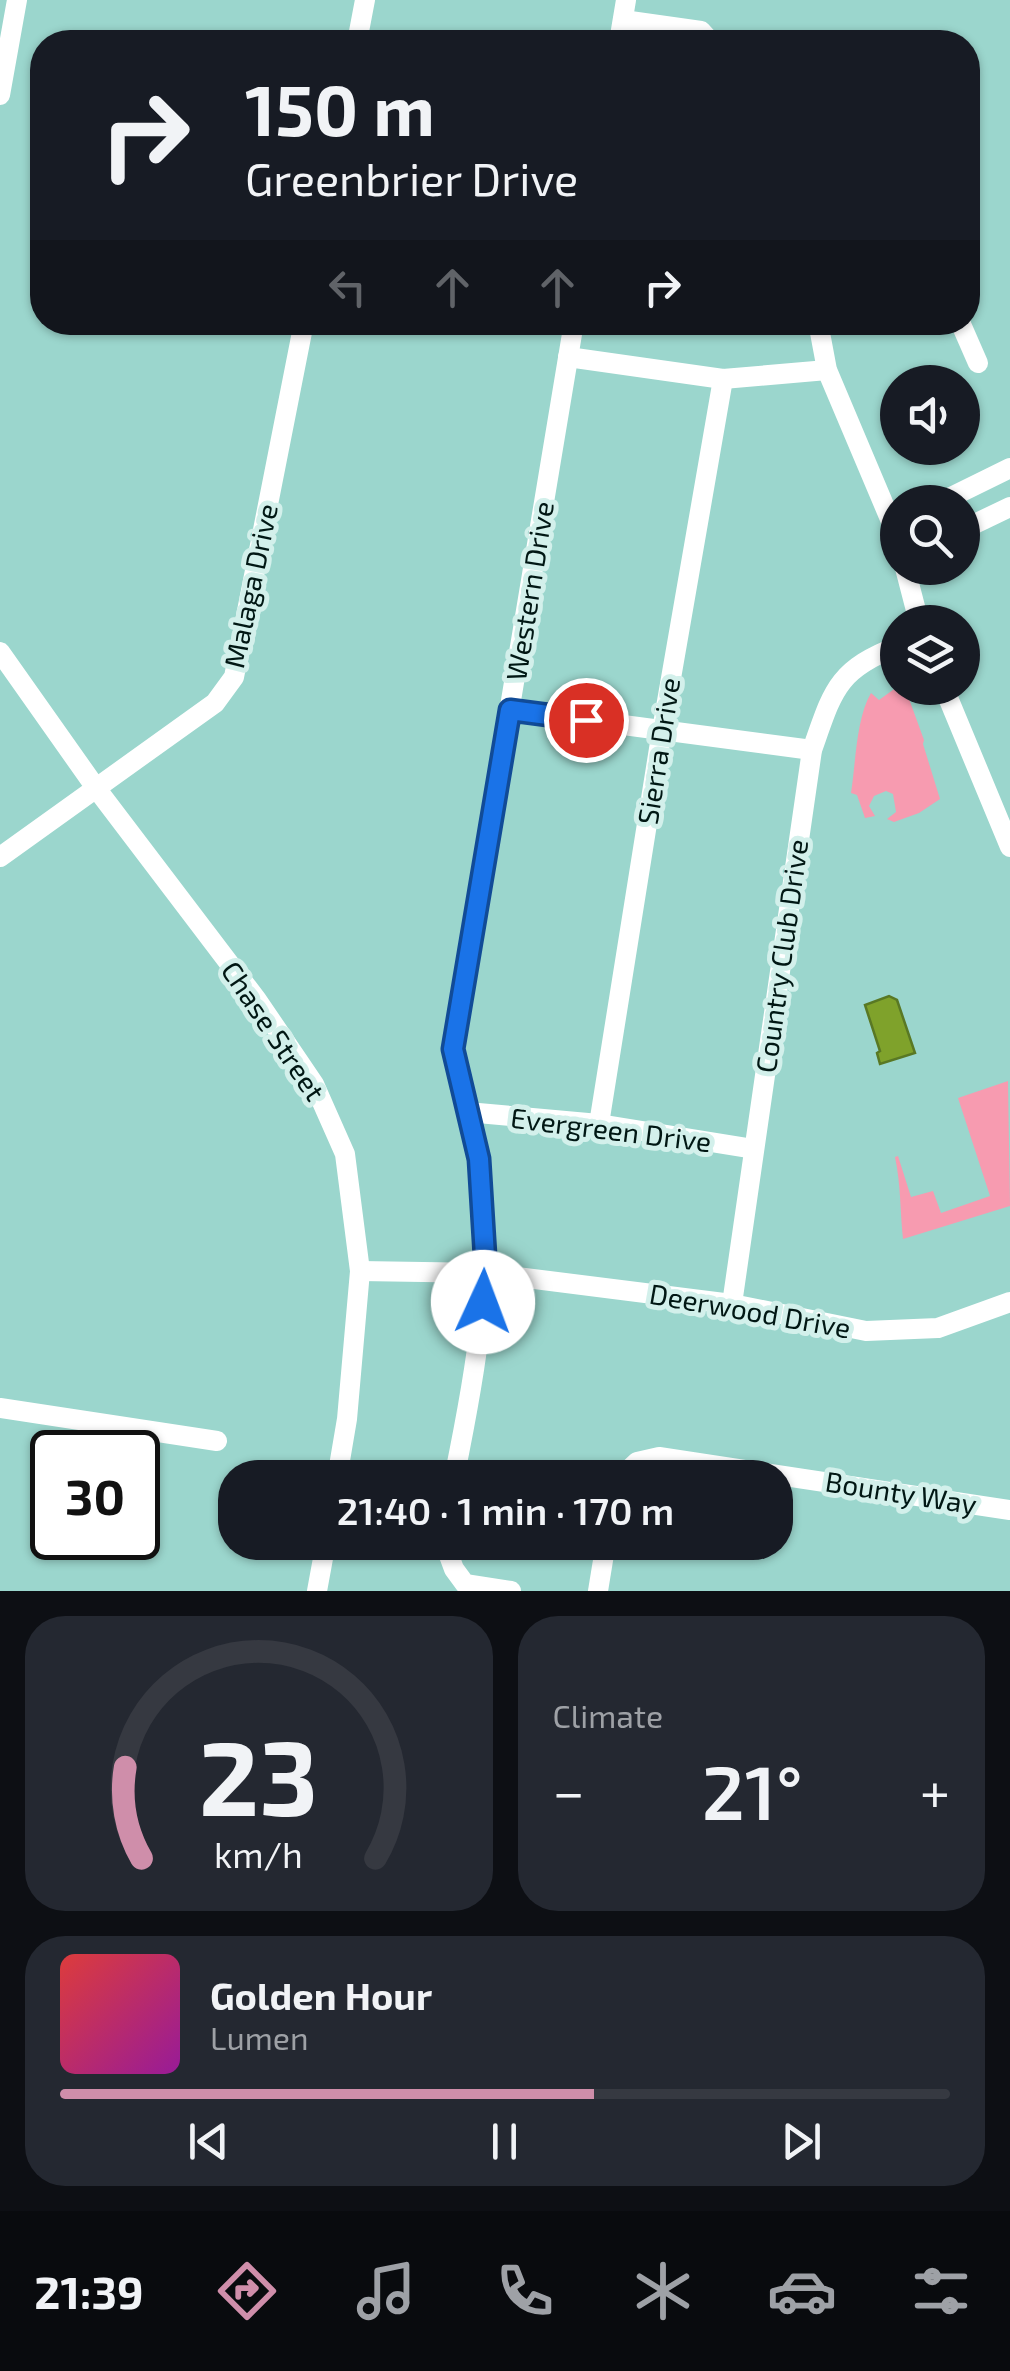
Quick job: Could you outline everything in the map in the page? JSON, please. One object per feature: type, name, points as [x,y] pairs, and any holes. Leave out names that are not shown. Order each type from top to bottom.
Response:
[{"type":"street","points":[[0,94],[17,0]]},
{"type":"street","points":[[359,30],[365,0]]},
{"type":"street","points":[[624,10],[697,30]]},
{"type":"street","name":"Malaga Drive","points":[[0,857],[215,702],[234,677],[301,335]]},
{"type":"street","name":"Western Drive","points":[[458,1460],[478,1360],[486,1272],[479,1159],[453,1049],[572,335]]},
{"type":"street","points":[[821,335],[828,370],[880,496]]},
{"type":"street","points":[[966,335],[978,364]]},
{"type":"street","points":[[568,356],[723,378],[828,370]]},
{"type":"street","name":"Sierra Drive","points":[[599,1124],[723,378]]},
{"type":"street","points":[[976,485],[1010,468]]},
{"type":"street","points":[[980,521],[1010,507]]},
{"type":"street","name":"Chase Street","points":[[0,652],[96,788],[257,1000],[314,1084],[345,1154],[360,1271],[340,1460]]},
{"type":"street","name":"Country Club Drive","points":[[732,1304],[812,750],[835,687],[866,658],[880,653]]},
{"type":"street","points":[[952,705],[1001,803],[1010,846]]},
{"type":"street","points":[[510,710],[812,750]]},
{"type":"street","name":"Evergreen Drive","points":[[467,1112],[599,1124],[754,1150]]},
{"type":"street","points":[[360,1271],[486,1272]]},
{"type":"street","name":"Deerwood Drive","points":[[486,1272],[732,1304],[866,1331],[938,1328],[1010,1302]]},
{"type":"street","points":[[0,1408],[216,1441]]},
{"type":"street","name":"Bounty Way","points":[[646,1460],[680,1460]]},
{"type":"street","name":"Bounty Way","points":[[793,1477],[1010,1510]]},
{"type":"street","points":[[317,1591],[323,1560]]},
{"type":"street","points":[[451,1560],[465,1584],[511,1591]]},
{"type":"street","points":[[598,1591],[603,1560]]},
{"type":"shaded area","points":[[871,693],[880,705],[911,705],[940,799],[919,813],[894,822],[887,819],[896,812],[893,794],[886,791],[874,796],[869,806],[875,816],[865,818],[857,795],[851,793],[866,703]]},
{"type":"shaded area","points":[[889,996],[897,1000],[915,1053],[880,1064],[880,1051],[865,1005]]},
{"type":"shaded area","points":[[1008,1081],[1010,1206],[903,1239],[895,1157],[898,1156],[911,1197],[933,1191],[941,1213],[990,1196],[958,1098]]},
{"type":"route","points":[[483,1302],[486,1272],[479,1159],[453,1049],[510,710],[586,720]]}]
